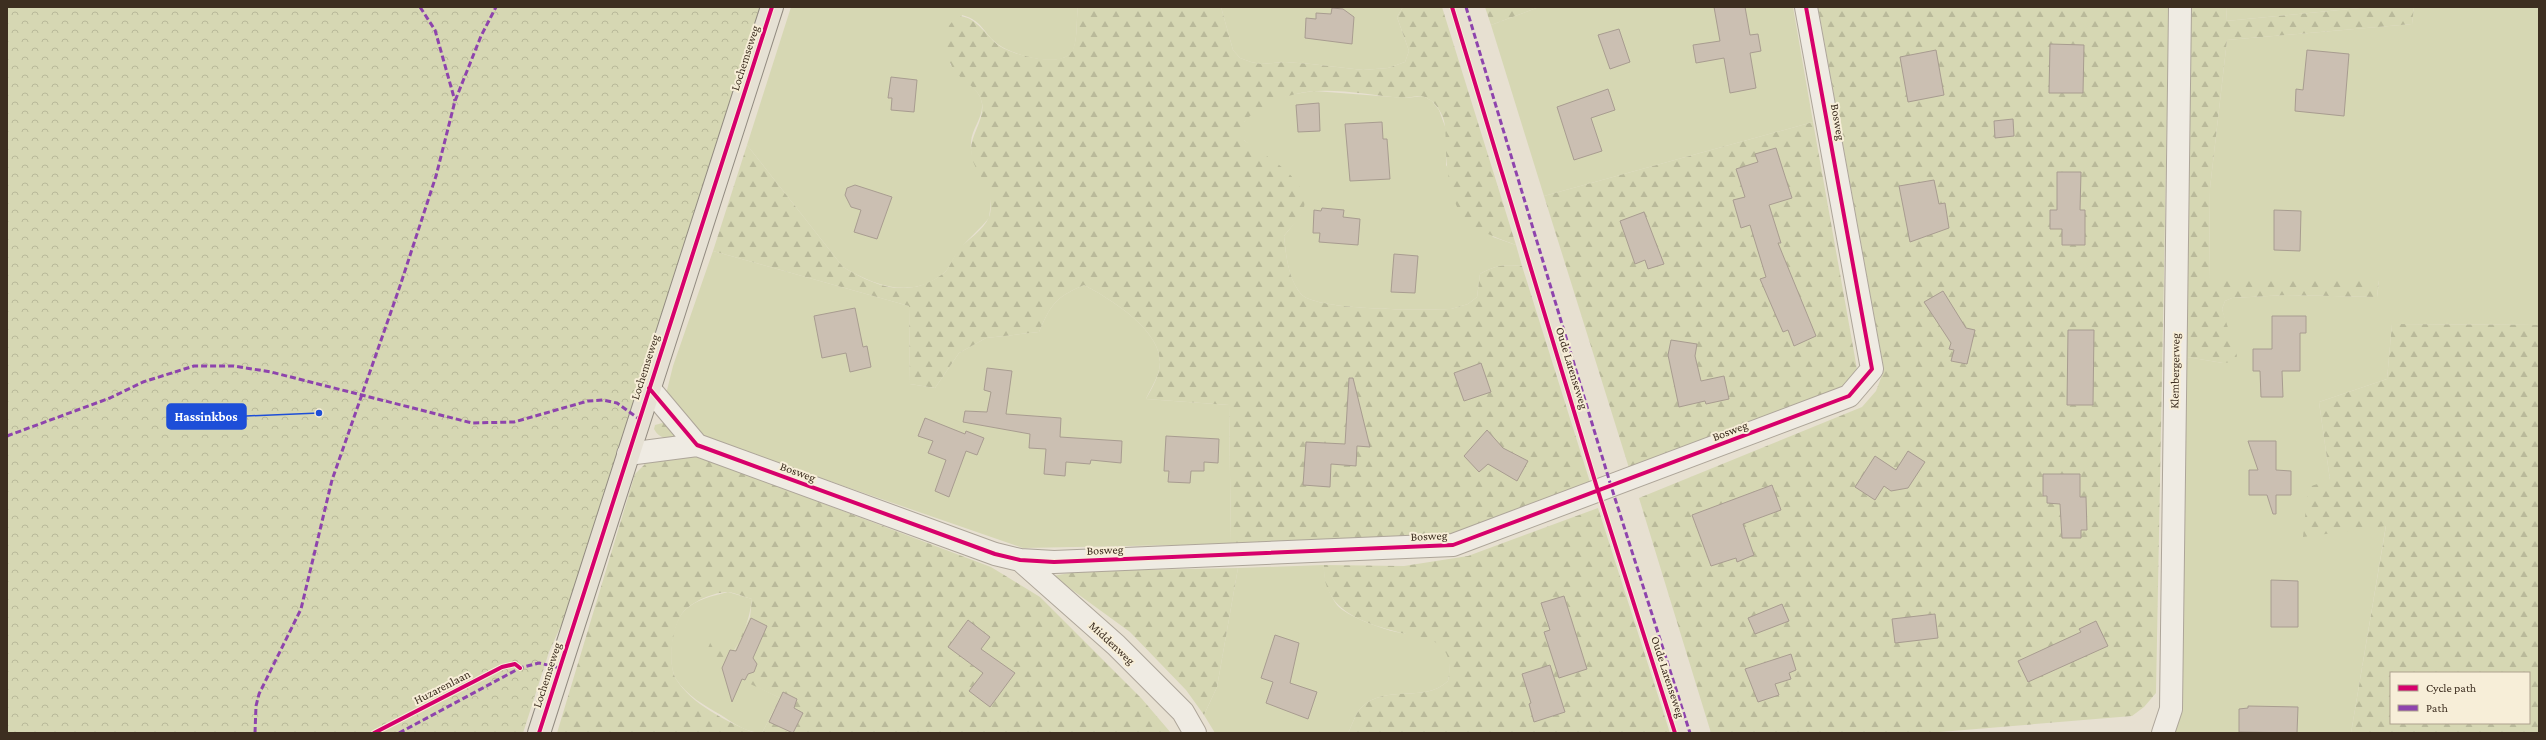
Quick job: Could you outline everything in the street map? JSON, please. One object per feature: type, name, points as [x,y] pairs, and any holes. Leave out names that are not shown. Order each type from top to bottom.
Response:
[{"type":"main road","name":"Lochemseweg","points":[[539,733],[772,7]]},
{"type":"street","name":"Bosweg","points":[[628,454],[698,445],[995,554],[1020,560],[1054,562],[1453,546],[1850,396],[1872,369],[1806,7]]},
{"type":"street","name":"Klembergerweg","points":[[2163,733],[2171,709],[2180,7]]},
{"type":"street","name":"Bosweg","points":[[649,388],[698,445]]},
{"type":"street","name":"Middenweg","points":[[1020,560],[1116,645],[1183,712],[1195,733]]},
{"type":"green space","points":[[7,7],[763,7],[564,619],[549,652],[523,733],[7,733]]},
{"type":"green space","points":[[791,7],[1078,7],[1076,40],[1073,50],[1068,56],[1049,60],[1026,56],[1006,49],[994,41],[979,24],[962,15],[950,64],[977,91],[982,101],[981,113],[972,136],[971,149],[974,162],[990,193],[990,211],[989,218],[958,251],[947,270],[933,281],[920,286],[907,288],[894,287],[868,280],[843,267],[747,145]]},
{"type":"green space","points":[[1078,7],[1221,7],[1233,50],[1240,58],[1261,64],[1285,62],[1363,70],[1388,68],[1405,62],[1409,51],[1397,17],[1403,7],[1442,7],[1516,245],[1478,229],[1465,219],[1457,208],[1447,165],[1445,124],[1438,108],[1433,102],[1423,96],[1401,98],[1334,91],[1296,94],[1267,104],[1249,117],[1244,122],[1244,140],[1276,162],[1297,182],[1303,193],[1304,205],[1300,217],[1284,236],[1290,274],[1301,294],[1311,300],[1327,304],[1372,308],[1451,309],[1468,304],[1477,297],[1480,274],[1500,266],[1522,266],[1590,482],[1450,534],[1431,537],[1231,544],[1229,405],[1146,399],[1160,367],[1158,350],[1152,338],[1143,327],[1119,306],[1084,285],[1067,293],[1056,302],[1047,315],[1039,332],[986,338],[959,353],[935,388],[910,384],[909,306],[713,251],[747,145],[843,267],[872,282],[901,288],[922,285],[941,275],[948,269],[958,250],[987,222],[991,208],[987,186],[974,163],[971,150],[973,138],[982,115],[982,103],[975,89],[951,66],[947,44],[947,33],[949,26],[955,19],[962,17],[968,18],[975,22],[993,41],[1005,49],[1014,53],[1038,59],[1060,59],[1068,55],[1075,45]]},
{"type":"green space","points":[[1221,7],[1403,7],[1397,17],[1409,51],[1405,62],[1388,68],[1363,70],[1285,62],[1261,64],[1251,62],[1240,58],[1233,50]]},
{"type":"green space","points":[[1485,7],[1539,7],[1491,25]]},
{"type":"green space","points":[[1539,7],[1793,7],[1813,122],[1544,196],[1491,25]]},
{"type":"green space","points":[[1818,7],[2169,7],[2156,693],[2144,707],[2132,716],[1928,733],[1711,733],[1639,498],[1862,407],[1876,391],[1884,370]]},
{"type":"green space","points":[[2187,7],[2227,7],[2226,21],[2370,7],[2414,7],[2412,24],[2227,40],[2210,188],[2209,279],[2379,280],[2377,297],[2286,295],[2232,298],[2225,301],[2222,309],[2237,356],[2233,362],[2223,363],[2181,356]]},
{"type":"green space","points":[[2227,7],[2370,7],[2226,21]]},
{"type":"green space","points":[[2414,7],[2539,7],[2539,325],[2392,324],[2387,379],[2319,402],[2330,480],[2386,525],[2351,733],[2175,733],[2179,654],[2181,356],[2223,363],[2227,328],[2222,309],[2225,301],[2232,298],[2286,295],[2377,297],[2379,281],[2209,280],[2210,188],[2227,40],[2412,24]]},
{"type":"green space","points":[[1314,91],[1406,98],[1423,96],[1432,101],[1439,110],[1447,132],[1446,165],[1493,237],[1516,245],[1522,266],[1500,266],[1480,274],[1477,297],[1468,304],[1451,309],[1396,309],[1327,304],[1311,300],[1301,294],[1290,274],[1284,236],[1300,216],[1304,203],[1300,190],[1244,140],[1242,129],[1243,124],[1249,114],[1265,103],[1285,96]]},
{"type":"green space","points":[[1813,122],[1857,369],[1844,386],[1629,468],[1544,196]]},
{"type":"green space","points":[[713,251],[909,306],[910,384],[935,388],[959,353],[986,338],[1039,332],[1047,315],[1056,302],[1067,293],[1084,285],[1119,306],[1143,327],[1152,338],[1158,350],[1160,367],[1146,399],[1229,405],[1231,544],[1023,548],[705,438],[666,394],[673,366]]},
{"type":"green space","points":[[2392,324],[2539,325],[2539,733],[2351,733],[2386,526],[2303,537],[2308,487],[2330,480],[2319,402],[2387,379]]},
{"type":"green space","points":[[666,422],[687,440],[668,439],[660,436],[654,429],[655,425]]},
{"type":"green space","points":[[673,455],[700,457],[991,567],[1040,597],[1142,699],[1171,733],[762,733],[780,698],[721,670],[724,664],[705,655],[711,641],[735,650],[750,617],[752,599],[737,594],[722,592],[704,598],[693,604],[684,611],[680,617],[676,625],[672,644],[671,654],[673,672],[683,688],[700,704],[722,718],[754,733],[557,733],[635,474],[649,460]]},
{"type":"green space","points":[[1598,508],[1670,733],[1348,733],[1361,708],[1381,696],[1416,693],[1438,688],[1448,681],[1449,664],[1444,650],[1435,642],[1363,621],[1347,612],[1334,600],[1326,585],[1324,565],[1404,566],[1468,556]]},
{"type":"green space","points":[[1324,565],[1324,575],[1331,596],[1337,605],[1342,609],[1356,618],[1382,628],[1427,638],[1438,642],[1443,646],[1449,659],[1450,668],[1448,681],[1438,688],[1428,691],[1381,696],[1371,701],[1361,708],[1348,733],[1215,733],[1204,715],[1217,687],[1238,568]]},
{"type":"green space","points":[[1238,568],[1217,687],[1204,715],[1186,690],[1130,632],[1053,576],[1081,571]]},
{"type":"green space","points":[[728,592],[752,599],[749,617],[743,634],[730,657],[724,664],[742,679],[780,698],[762,733],[756,733],[740,727],[702,704],[680,685],[673,672],[671,654],[673,634],[684,611],[705,598]]},
{"type":"building","points":[[1714,7],[1745,7],[1750,35],[1758,34],[1761,51],[1750,53],[1756,88],[1730,93],[1724,58],[1696,63],[1693,45],[1720,41]]},
{"type":"building","points":[[1332,8],[1343,9],[1354,17],[1352,44],[1305,38],[1306,18],[1316,19],[1316,13],[1331,14]]},
{"type":"building","points":[[1619,29],[1630,62],[1610,69],[1598,35]]},
{"type":"building","points":[[2050,44],[2084,45],[2083,93],[2049,93]]},
{"type":"building","points":[[1936,50],[1944,95],[1908,102],[1900,57]]},
{"type":"building","points":[[2307,50],[2349,54],[2344,116],[2295,111],[2296,89],[2303,90]]},
{"type":"building","points":[[891,77],[917,80],[914,112],[891,110],[892,98],[888,98]]},
{"type":"building","points":[[1608,89],[1615,110],[1591,118],[1602,151],[1574,160],[1557,107]]},
{"type":"building","points":[[1319,103],[1320,131],[1298,132],[1296,105]]},
{"type":"building","points":[[2013,119],[2014,136],[1995,138],[1994,121]]},
{"type":"building","points":[[1382,122],[1383,139],[1387,139],[1390,179],[1350,181],[1345,124]]},
{"type":"building","points":[[1776,148],[1792,198],[1769,205],[1781,243],[1778,243],[1816,336],[1794,346],[1788,330],[1783,332],[1760,279],[1766,277],[1750,225],[1741,228],[1733,200],[1745,197],[1736,169],[1758,162],[1755,154]]},
{"type":"building","points":[[2057,172],[2081,172],[2080,210],[2085,210],[2085,245],[2062,245],[2062,229],[2050,229],[2050,210],[2057,210]]},
{"type":"building","points":[[1934,180],[1939,204],[1945,203],[1949,228],[1910,242],[1899,186]]},
{"type":"building","points":[[855,185],[892,197],[877,239],[854,232],[861,210],[851,207],[845,195],[847,188]]},
{"type":"building","points":[[1322,208],[1344,210],[1343,217],[1360,219],[1358,245],[1319,242],[1320,233],[1313,233],[1314,210],[1321,211]]},
{"type":"building","points":[[2274,210],[2301,211],[2300,251],[2274,250]]},
{"type":"building","points":[[1644,212],[1664,264],[1648,269],[1645,260],[1635,264],[1620,221]]},
{"type":"building","points":[[1394,254],[1418,256],[1415,293],[1391,292]]},
{"type":"building","points":[[1943,291],[1966,328],[1975,330],[1967,364],[1951,361],[1954,350],[1949,349],[1951,343],[1924,302]]},
{"type":"building","points":[[855,308],[863,347],[867,346],[871,367],[850,372],[846,353],[822,358],[814,316]]},
{"type":"building","points":[[2272,316],[2306,316],[2306,333],[2300,333],[2300,371],[2282,371],[2283,397],[2261,397],[2260,371],[2253,371],[2253,349],[2272,349]]},
{"type":"building","points":[[2068,330],[2094,330],[2093,405],[2067,405]]},
{"type":"building","points":[[1671,340],[1697,344],[1695,356],[1701,381],[1724,376],[1729,399],[1706,404],[1705,401],[1679,407],[1668,355]]},
{"type":"building","points":[[1481,363],[1491,392],[1464,401],[1454,373]]},
{"type":"building","points":[[987,368],[1012,371],[1006,414],[1061,418],[1060,437],[1122,441],[1121,463],[1091,460],[1090,464],[1066,462],[1065,476],[1044,474],[1046,449],[1029,448],[1030,434],[963,422],[965,411],[987,412],[991,392],[984,390]]},
{"type":"building","points":[[1349,378],[1353,378],[1370,447],[1357,446],[1356,466],[1331,464],[1330,487],[1303,485],[1306,442],[1345,444]]},
{"type":"building","points":[[925,418],[965,434],[966,431],[984,438],[977,455],[966,451],[949,497],[935,491],[946,460],[928,453],[933,441],[918,436]]},
{"type":"building","points":[[1487,430],[1503,448],[1528,461],[1517,481],[1488,464],[1479,472],[1464,456]]},
{"type":"building","points":[[1166,436],[1219,439],[1218,463],[1204,462],[1204,471],[1191,471],[1190,483],[1168,482],[1169,471],[1164,471]]},
{"type":"building","points":[[2248,441],[2276,441],[2276,470],[2291,471],[2291,495],[2276,495],[2276,514],[2273,514],[2267,495],[2249,495],[2249,470],[2258,470]]},
{"type":"building","points":[[1908,451],[1925,462],[1908,488],[1891,491],[1884,486],[1875,500],[1855,487],[1875,456],[1896,470]]},
{"type":"building","points":[[2043,474],[2080,474],[2080,497],[2086,497],[2087,530],[2081,530],[2081,538],[2062,538],[2060,504],[2047,503],[2047,496],[2043,496]]},
{"type":"building","points":[[1772,485],[1781,510],[1743,524],[1754,555],[1737,562],[1736,558],[1711,566],[1692,515]]},
{"type":"building","points":[[2271,580],[2298,581],[2298,627],[2271,627]]},
{"type":"building","points":[[1564,596],[1587,669],[1559,678],[1544,632],[1550,630],[1541,603]]},
{"type":"building","points":[[1782,604],[1789,621],[1755,634],[1748,618]]},
{"type":"building","points":[[1935,614],[1938,638],[1895,643],[1892,619]]},
{"type":"building","points":[[751,618],[767,626],[753,658],[757,664],[754,672],[748,674],[745,680],[742,679],[732,702],[722,668],[730,650],[736,651]]},
{"type":"building","points":[[968,620],[990,637],[981,649],[1015,673],[990,707],[969,691],[983,673],[948,647]]},
{"type":"building","points":[[2096,621],[2108,646],[2028,682],[2018,661],[2081,632],[2079,629]]},
{"type":"building","points":[[1275,635],[1299,643],[1290,683],[1317,692],[1308,719],[1266,703],[1273,682],[1261,678]]},
{"type":"building","points":[[1791,654],[1796,670],[1789,673],[1791,679],[1775,684],[1779,695],[1758,702],[1745,669]]},
{"type":"building","points":[[1550,665],[1565,712],[1534,722],[1529,704],[1531,703],[1522,674]]},
{"type":"building","points":[[783,692],[797,699],[794,708],[803,713],[793,733],[769,722]]},
{"type":"building","points":[[2248,706],[2298,707],[2297,733],[2239,732],[2239,709],[2248,708]]},
{"type":"marked path","points":[[420,7],[435,30],[455,101]]},
{"type":"marked path","points":[[255,733],[256,706],[259,694],[301,609],[332,480],[400,286],[436,176],[455,101],[481,36],[496,7]]},
{"type":"marked path","points":[[1466,7],[1611,486],[1690,733]]},
{"type":"marked path","points":[[7,436],[110,398],[143,382],[194,366],[234,366],[271,372],[472,423],[514,422],[588,401],[603,400],[617,403],[639,419]]},
{"type":"marked path","points":[[399,733],[520,668],[539,663],[560,668]]},
{"type":"cycle path","points":[[539,733],[772,7]]},
{"type":"cycle path","name":"Oude Larenseweg","points":[[1452,7],[1598,491],[1675,733]]},
{"type":"cycle path","points":[[649,388],[697,445],[995,554],[1020,560],[1054,562],[1453,545],[1849,396],[1872,369],[1806,7]]},
{"type":"cycle path","name":"Huzarenlaan","points":[[374,733],[502,667],[515,664],[520,668]]},
{"type":"place","name":"Hassinkbos","points":[[319,413]]}]
